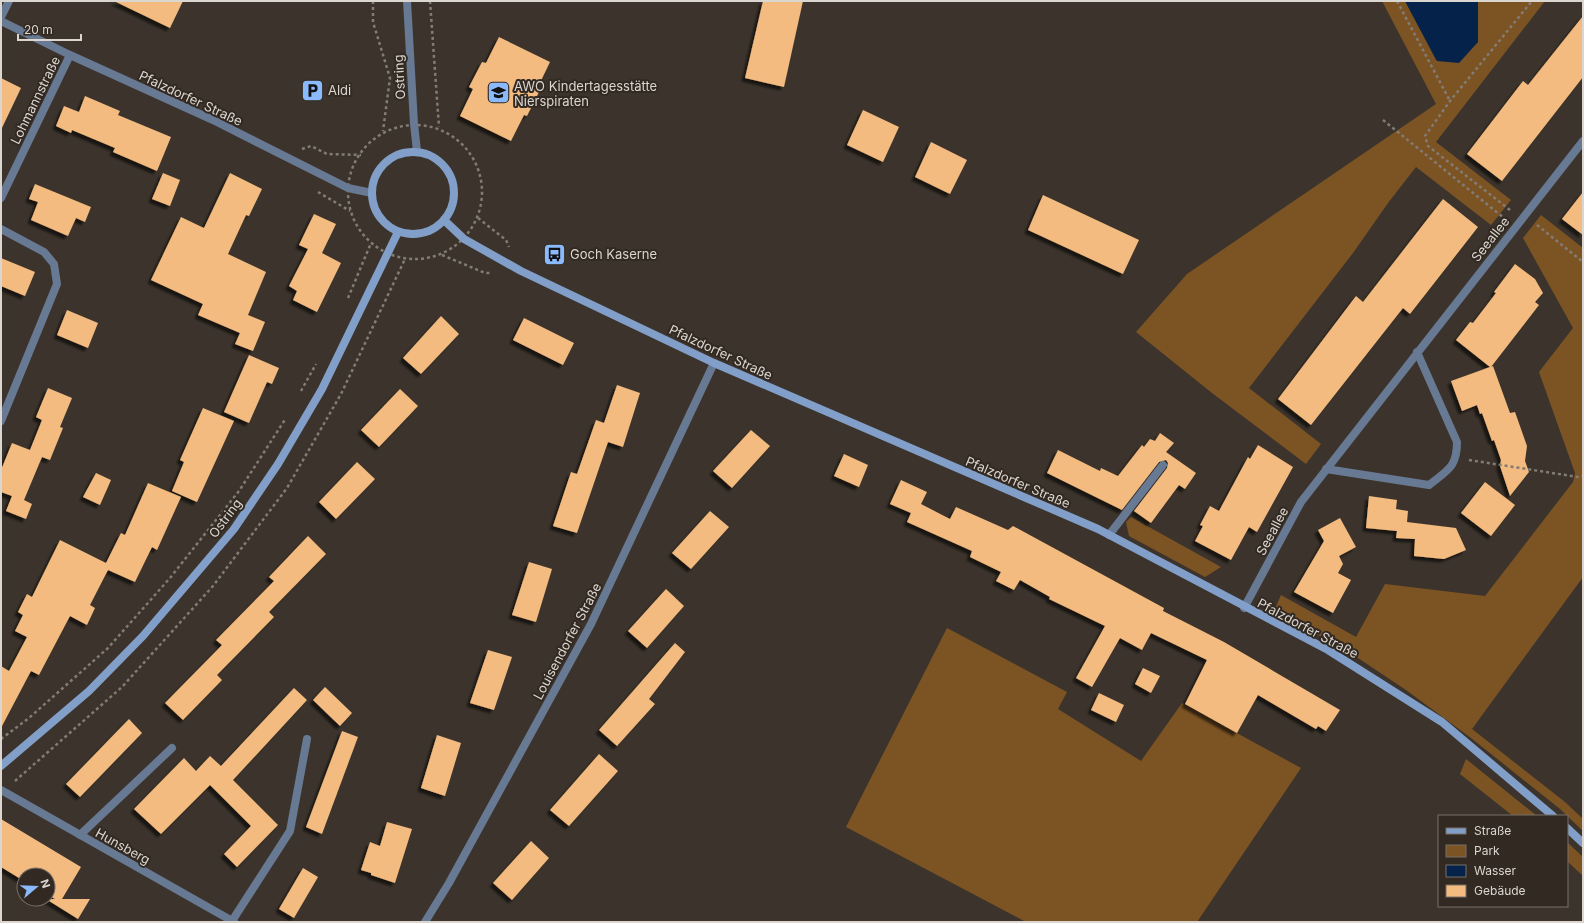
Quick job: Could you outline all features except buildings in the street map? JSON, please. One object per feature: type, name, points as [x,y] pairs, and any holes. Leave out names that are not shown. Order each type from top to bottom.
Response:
[{"type":"street","points":[[1,17],[9,1]]},
{"type":"street","name":"Ostring","points":[[407,1],[417,151]]},
{"type":"street","name":"Pfalzdorfer Straße","points":[[1,21],[70,55],[213,120],[348,188],[372,193]]},
{"type":"street","name":"Lohmannstraße","points":[[1,198],[70,55]]},
{"type":"street","name":"Seeallee","points":[[1244,608],[1301,502],[1583,141]]},
{"type":"street","points":[[417,151],[433,157],[447,168],[453,184],[453,201],[444,220],[432,229],[418,233],[398,232],[385,223],[375,209],[372,193],[378,171],[394,155],[417,151]]},
{"type":"street","name":"Pfalzdorfer Straße","points":[[444,220],[464,239],[521,272],[714,363],[1109,535],[1244,608],[1328,650],[1442,722],[1553,815]]},
{"type":"street","points":[[1,230],[44,252],[54,264],[57,284],[1,421]]},
{"type":"street","name":"Ostring","points":[[1,766],[89,691],[143,636],[234,529],[278,464],[322,389],[398,232]]},
{"type":"street","points":[[1326,469],[1429,485],[1448,470],[1457,457],[1457,442],[1417,352]]},
{"type":"street","name":"Louisendorfer Straße","points":[[425,922],[453,876],[591,624],[714,363]]},
{"type":"street","points":[[1109,535],[1163,465]]},
{"type":"street","points":[[233,921],[290,831],[307,739]]},
{"type":"street","points":[[80,835],[172,748]]},
{"type":"street","name":"Hunsberg","points":[[1,790],[233,921]]},
{"type":"street","points":[[1568,829],[1583,843]]},
{"type":"path","points":[[373,1],[373,22],[390,78],[383,131]]},
{"type":"path","points":[[430,1],[438,128]]},
{"type":"path","points":[[1397,1],[1450,101]]},
{"type":"path","points":[[1532,1],[1450,101],[1425,136],[1428,146],[1583,262]]},
{"type":"path","points":[[1383,120],[1515,227]]},
{"type":"path","points":[[414,124],[438,128],[468,149],[483,182],[478,218],[464,239],[442,255],[424,260],[405,259],[388,254],[371,244],[358,229],[350,211],[348,188],[352,165],[383,131],[414,124]]},
{"type":"path","points":[[284,156],[311,146],[327,154],[361,155]]},
{"type":"path","points":[[346,301],[371,244]]},
{"type":"path","points":[[298,398],[319,357]]},
{"type":"path","points":[[1,739],[29,718],[108,648],[170,578],[239,491],[290,411]]},
{"type":"path","points":[[1457,457],[1536,471],[1578,477],[1583,476]]},
{"type":"green space","points":[[1382,1],[1405,1],[1436,60],[1478,42],[1478,1],[1545,1],[1436,142],[1511,200],[1491,225],[1416,167],[1388,203],[1353,253],[1249,388],[1321,444],[1306,464],[1212,393],[1136,332],[1187,274],[1436,104]]},
{"type":"green space","points":[[1541,215],[1583,248],[1583,577],[1472,729],[1565,802],[1583,819],[1583,831],[1568,815],[1471,738],[1406,690],[1349,652],[1274,611],[1281,595],[1356,637],[1385,584],[1485,596],[1573,482],[1575,473],[1539,372],[1573,328],[1523,238]]},
{"type":"green space","points":[[1131,517],[1221,567],[1205,577],[1129,536],[1126,522]]},
{"type":"green space","points":[[947,628],[1067,692],[1058,709],[1141,761],[1182,703],[1301,768],[1197,922],[1026,922],[846,827]]},
{"type":"green space","points":[[1466,759],[1536,815],[1512,815],[1460,774]]},
{"type":"green space","points":[[1568,843],[1583,857],[1583,876],[1568,862]]},
{"type":"water","points":[[1405,1],[1478,1],[1478,42],[1459,63],[1437,61]]},
{"type":"place","name":"Aldi","points":[[312,90]]},
{"type":"place","name":"AWO Kindertagesstätte Nierspiraten","points":[[499,93]]},
{"type":"place","name":"Goch Kaserne","points":[[555,254]]}]
